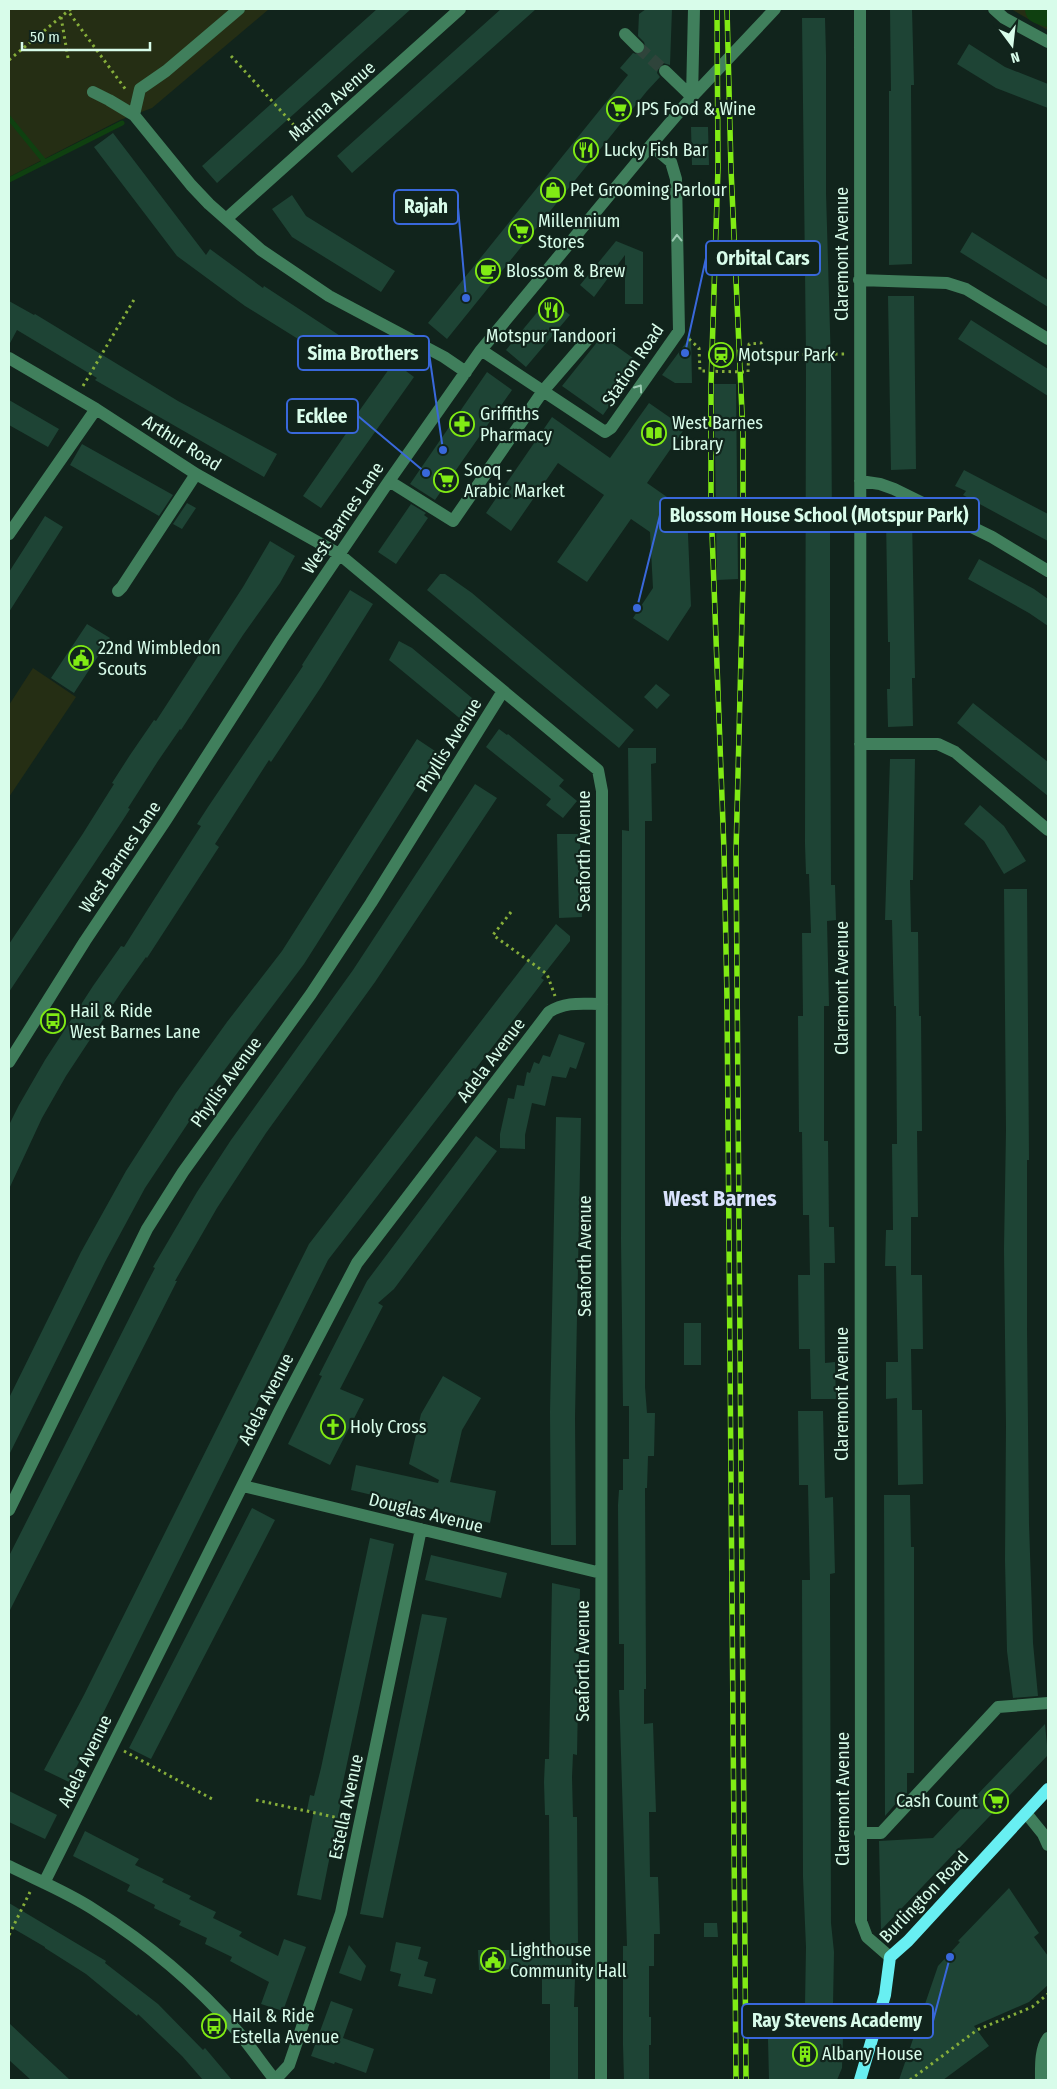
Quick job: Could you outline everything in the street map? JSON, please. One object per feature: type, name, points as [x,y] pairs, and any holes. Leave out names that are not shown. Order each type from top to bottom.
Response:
[{"type":"main road","name":"Burlington Road","points":[[860,2080],[885,1995],[890,1957],[908,1941],[1048,1789]]},
{"type":"street","points":[[134,115],[140,89],[166,71],[239,9]]},
{"type":"street","name":"Marina Avenue","points":[[226,220],[460,9]]},
{"type":"street","points":[[692,97],[694,9]]},
{"type":"street","name":"West Barnes Lane","points":[[9,1062],[85,941],[339,554],[482,350],[692,97],[775,9]]},
{"type":"street","name":"Claremont Avenue","points":[[860,9],[861,1921],[863,1929],[872,1942],[890,1957]]},
{"type":"street","points":[[994,9],[1004,18],[1048,42]]},
{"type":"street","points":[[625,34],[638,47]]},
{"type":"street","points":[[665,72],[692,97]]},
{"type":"street","points":[[93,92],[134,115],[191,185],[226,220],[261,250],[329,296],[444,357],[466,372]]},
{"type":"street","name":"Station Road","points":[[482,350],[605,432],[611,428],[679,331],[676,180],[671,162],[651,145]]},
{"type":"street","points":[[859,280],[947,283],[966,289],[1048,340]]},
{"type":"street","points":[[389,481],[453,521],[543,391],[588,339]]},
{"type":"street","name":"Arthur Road","points":[[9,358],[96,409],[196,474],[339,554]]},
{"type":"street","points":[[9,534],[96,409]]},
{"type":"street","points":[[118,590],[122,587],[196,474]]},
{"type":"street","points":[[860,482],[880,484],[894,489],[992,537],[1048,571]]},
{"type":"street","name":"Seaforth Avenue","points":[[339,554],[590,762],[598,770],[601,780],[603,1283],[600,1573],[601,2080]]},
{"type":"street","name":"Phyllis Avenue","points":[[9,1510],[147,1229],[183,1172],[311,994],[371,903],[503,691]]},
{"type":"street","points":[[860,744],[938,744],[946,747],[1048,830]]},
{"type":"street","points":[[558,1006],[569,1003],[602,1004]]},
{"type":"street","name":"Adela Avenue","points":[[40,1882],[112,1745],[336,1301],[357,1263],[549,1012],[558,1006]]},
{"type":"street","name":"Douglas Avenue","points":[[242,1486],[600,1573]]},
{"type":"street","name":"Estella Avenue","points":[[275,2080],[289,2065],[341,1914],[421,1529]]},
{"type":"street","points":[[860,1833],[881,1833],[998,1707],[1048,1703]]},
{"type":"street","points":[[1026,1813],[1043,1834],[1048,1846]]},
{"type":"street","points":[[9,1866],[92,1908],[124,1929],[180,1973],[238,2033],[275,2080]]},
{"type":"street","points":[[1041,2080],[1041,2060],[1048,2038]]},
{"type":"path","points":[[9,60],[69,10],[121,83],[134,115]]},
{"type":"path","points":[[60,17],[68,58]]},
{"type":"path","points":[[231,56],[311,144]]},
{"type":"path","points":[[76,398],[135,298]]},
{"type":"path","points":[[699,348],[700,371],[748,372],[749,344],[761,344],[764,355],[860,354]]},
{"type":"path","points":[[510,912],[493,936],[547,974],[558,1006]]},
{"type":"path","points":[[112,1745],[214,1800]]},
{"type":"path","points":[[256,1800],[361,1823]]},
{"type":"path","points":[[9,1935],[40,1882]]},
{"type":"path","points":[[910,2080],[977,2030],[1032,2007],[1048,1994]]},
{"type":"green space","points":[[9,9],[269,9],[152,108],[120,120],[9,177]]},
{"type":"green space","points":[[1011,9],[1048,9],[1048,30],[1044,28]]},
{"type":"green space","points":[[33,668],[76,697],[9,797],[9,705]]},
{"type":"building","points":[[377,9],[411,9],[217,183],[202,166]]},
{"type":"building","points":[[501,9],[536,9],[352,173],[337,156]]},
{"type":"building","points":[[646,9],[672,9],[670,65],[663,63],[659,66],[657,73],[660,77],[447,339],[428,323],[628,75],[620,68],[633,53],[641,55],[646,49],[644,42],[638,36],[639,14]]},
{"type":"building","points":[[890,9],[912,9],[914,85],[911,85],[912,264],[889,265],[889,91],[891,91]]},
{"type":"building","points":[[802,18],[825,18],[826,55],[826,193],[831,365],[832,528],[830,528],[831,885],[835,885],[836,920],[827,921],[829,1006],[824,1006],[824,1141],[828,1141],[829,1227],[834,1227],[835,1263],[824,1263],[825,1363],[835,1362],[836,1399],[811,1399],[810,1349],[799,1349],[798,1275],[810,1275],[809,1215],[803,1215],[802,1132],[799,1132],[798,1016],[803,1016],[802,933],[811,933],[809,874],[806,874],[805,844],[806,355]]},
{"type":"building","points":[[969,44],[1005,67],[1048,84],[1048,108],[996,88],[957,64]]},
{"type":"building","points":[[691,127],[708,127],[709,165],[692,165]]},
{"type":"building","points":[[113,133],[206,255],[210,249],[263,288],[264,286],[348,341],[335,362],[245,306],[177,256],[94,147]]},
{"type":"building","points":[[292,195],[306,216],[395,271],[381,292],[292,237],[272,209]]},
{"type":"building","points":[[972,232],[1048,280],[1048,307],[960,252]]},
{"type":"building","points":[[616,241],[643,252],[643,304],[625,304],[625,255],[594,297],[580,285]]},
{"type":"building","points":[[888,296],[914,296],[916,469],[891,470]]},
{"type":"building","points":[[549,298],[570,315],[526,367],[506,350]]},
{"type":"building","points":[[9,301],[35,314],[178,401],[277,454],[264,477],[95,380],[97,378],[17,330],[9,345]]},
{"type":"building","points":[[971,320],[1048,369],[1048,396],[958,339]]},
{"type":"building","points":[[602,336],[640,363],[603,415],[562,386]]},
{"type":"building","points":[[691,336],[692,383],[675,383],[662,375]]},
{"type":"building","points":[[394,362],[414,377],[321,508],[303,496],[354,422],[352,421]]},
{"type":"building","points":[[487,372],[512,390],[435,500],[410,484]]},
{"type":"building","points":[[714,384],[736,384],[738,579],[717,580]]},
{"type":"building","points":[[9,400],[59,429],[48,447],[9,425]]},
{"type":"building","points":[[649,403],[685,428],[647,483],[687,511],[691,606],[668,641],[633,618],[653,588],[650,532],[631,519],[587,582],[557,562],[604,495],[558,463],[511,531],[486,513],[552,417],[610,458]]},
{"type":"building","points":[[82,444],[173,495],[159,516],[70,465]]},
{"type":"building","points":[[964,470],[1048,514],[1048,541],[963,495],[966,491],[955,486]]},
{"type":"building","points":[[187,503],[196,508],[182,529],[173,524]]},
{"type":"building","points":[[411,504],[426,513],[424,515],[428,518],[396,564],[378,552]]},
{"type":"building","points":[[45,516],[63,527],[9,612],[9,572]]},
{"type":"building","points":[[886,517],[912,517],[915,678],[912,678],[913,726],[888,727],[887,689],[890,689],[890,642],[888,642]]},
{"type":"building","points":[[270,541],[295,556],[280,583],[158,761],[128,808],[130,809],[121,823],[9,992],[9,944],[82,835],[130,755],[154,720],[156,721],[243,587]]},
{"type":"building","points":[[979,559],[1034,589],[1048,599],[1048,626],[1029,613],[968,579]]},
{"type":"building","points":[[440,574],[445,574],[472,593],[634,730],[619,748],[427,590]]},
{"type":"building","points":[[350,590],[373,604],[321,687],[271,762],[269,760],[215,844],[219,847],[147,958],[122,991],[66,1076],[42,1118],[9,1189],[9,1125],[19,1105],[45,1060],[93,986],[121,946],[124,947],[201,826],[197,824],[303,666]]},
{"type":"building","name":"22nd Wimbledon Scouts","points":[[87,624],[110,638],[74,693],[51,678]]},
{"type":"building","points":[[399,641],[412,648],[478,703],[463,721],[389,660]]},
{"type":"building","points":[[656,684],[670,695],[657,709],[644,697]]},
{"type":"building","points":[[973,703],[1048,762],[1048,796],[957,723]]},
{"type":"building","points":[[499,729],[508,734],[564,780],[559,786],[577,801],[563,818],[546,805],[551,799],[486,747]]},
{"type":"building","points":[[417,739],[438,753],[304,964],[214,1084],[145,1188],[105,1262],[9,1455],[9,1398],[81,1252],[126,1171],[176,1093],[227,1022],[282,951]]},
{"type":"building","points":[[628,748],[656,748],[656,763],[651,764],[652,821],[645,821],[645,1387],[647,1413],[655,1413],[654,1456],[648,1456],[647,1488],[645,1488],[646,1689],[644,1689],[644,1724],[653,1723],[656,1812],[649,1812],[650,1877],[658,1877],[660,1934],[654,1934],[654,1966],[649,1966],[651,2045],[649,2045],[649,2080],[624,2080],[623,2045],[623,1946],[627,1946],[619,1690],[624,1690],[624,1644],[619,1644],[618,1505],[619,1490],[623,1490],[623,1459],[629,1459],[629,1406],[623,1406],[621,1239],[622,830],[629,831]]},
{"type":"building","points":[[890,759],[915,759],[913,880],[910,880],[911,932],[918,932],[919,1016],[921,1016],[922,1131],[917,1131],[918,1217],[911,1217],[911,1275],[922,1275],[923,1349],[911,1349],[912,1410],[922,1410],[923,1484],[898,1485],[897,1398],[886,1399],[886,1362],[898,1362],[896,1266],[885,1266],[886,1230],[893,1230],[892,1144],[897,1144],[896,1006],[894,1006],[892,920],[885,920]]},
{"type":"building","points":[[475,784],[497,798],[375,982],[266,1133],[217,1208],[175,1281],[177,1281],[9,1612],[9,1556],[155,1268],[153,1267],[197,1192],[231,1140],[353,970]]},
{"type":"building","points":[[980,805],[1004,826],[1026,861],[1004,874],[984,841],[964,824]]},
{"type":"building","points":[[557,834],[580,834],[582,917],[559,918]]},
{"type":"building","points":[[1004,889],[1027,889],[1029,1524],[1033,1643],[1038,1696],[1013,1698],[1007,1651],[1005,1560],[1004,1249],[1006,1130]]},
{"type":"building","points":[[556,924],[570,936],[570,941],[541,978],[544,980],[328,1260],[69,1782],[44,1770],[84,1695],[309,1244]]},
{"type":"building","points":[[559,1034],[585,1043],[576,1069],[570,1067],[566,1078],[552,1076],[545,1106],[532,1103],[525,1135],[525,1149],[500,1148],[500,1134],[508,1098],[514,1099],[517,1085],[524,1086],[527,1072],[530,1073],[534,1062],[539,1064],[543,1055],[550,1057]]},
{"type":"building","points":[[556,1117],[581,1118],[575,1417],[576,1545],[551,1545],[550,1412]]},
{"type":"building","points":[[476,1136],[497,1151],[394,1289],[378,1303],[383,1306],[340,1389],[364,1399],[330,1465],[288,1444],[322,1376],[319,1375],[367,1281]]},
{"type":"building","points":[[684,1323],[701,1323],[701,1365],[684,1365]]},
{"type":"building","points":[[443,1376],[481,1398],[462,1430],[450,1482],[496,1491],[490,1523],[351,1490],[356,1465],[438,1483],[439,1480],[409,1464],[421,1414]]},
{"type":"building","points":[[798,1411],[823,1411],[825,1498],[833,1497],[835,1573],[830,1574],[831,1923],[834,1952],[833,2005],[844,2005],[842,2068],[837,2080],[769,2080],[768,2039],[781,2039],[780,2006],[805,2005],[802,1580],[810,1580],[808,1485],[799,1485]]},
{"type":"building","points":[[884,1495],[910,1495],[911,1547],[914,1547],[914,1773],[907,1773],[907,1793],[885,1816]]},
{"type":"building","points":[[252,1508],[275,1520],[151,1759],[129,1748]]},
{"type":"building","points":[[370,1538],[394,1544],[339,1801],[341,1801],[321,1900],[297,1895],[314,1811],[307,1810],[310,1795],[314,1796],[321,1768]]},
{"type":"building","points":[[431,1555],[507,1573],[501,1598],[425,1580]]},
{"type":"building","points":[[552,1583],[580,1589],[577,1755],[573,1754],[572,1777],[573,1817],[577,1817],[578,1943],[571,1943],[572,1978],[575,1978],[574,2007],[578,2007],[578,2080],[550,2080],[550,2004],[542,2004],[542,1971],[516,1972],[516,1969],[479,1970],[478,1950],[550,1950],[549,1815],[545,1815],[544,1782],[545,1759],[549,1759]]},
{"type":"building","points":[[422,1614],[447,1618],[383,1918],[360,1914]]},
{"type":"building","points":[[1045,1724],[1048,1755],[881,1930],[879,1841],[933,1838]]},
{"type":"building","points":[[9,1791],[57,1815],[45,1839],[9,1822]]},
{"type":"building","points":[[85,1831],[139,1859],[135,1865],[164,1879],[162,1882],[191,1896],[189,1899],[216,1912],[213,1918],[242,1932],[239,1936],[254,1944],[278,1956],[284,1939],[306,1947],[283,2011],[261,2004],[269,1982],[230,1961],[232,1957],[205,1944],[207,1938],[179,1925],[181,1921],[154,1908],[155,1905],[127,1891],[130,1885],[73,1856]]},
{"type":"building","points":[[1009,1888],[1039,1933],[1034,1937],[1048,1956],[1048,1985],[1029,2002],[974,2026],[989,2046],[943,2080],[899,2080],[938,1966],[960,1942],[958,1941]]},
{"type":"building","points":[[9,1903],[106,1961],[105,1963],[158,2004],[203,2050],[205,2048],[232,2080],[203,2080],[182,2056],[138,2014],[137,2016],[86,1974],[9,1926]]},
{"type":"building","points":[[704,1923],[717,1923],[718,1937],[704,1937]]},
{"type":"building","points":[[396,1942],[421,1947],[418,1959],[428,1962],[424,1976],[436,1979],[432,1994],[398,1986],[401,1974],[390,1971]]},
{"type":"building","points":[[349,1945],[366,1966],[361,1981],[339,1973]]},
{"type":"building","points":[[331,2001],[353,2009],[343,2038],[374,2049],[366,2073],[311,2056]]},
{"type":"building","points":[[9,2023],[70,2080],[31,2080],[9,2060]]},
{"type":"waterway","points":[[1040,9],[1048,12]]},
{"type":"waterway","points":[[9,118],[45,162]]},
{"type":"waterway","points":[[9,180],[122,123]]},
{"type":"tunnel","points":[[638,47],[665,71]]},
{"type":"railway","points":[[717,9],[718,168],[711,384],[711,506],[724,851],[727,999],[736,2080]]},
{"type":"railway","points":[[727,9],[731,169],[743,435],[743,579],[736,852],[746,2080]]},
{"type":"place","name":"JPS Food & Wine","points":[[619,109]]},
{"type":"place","name":"Lucky Fish Bar","points":[[586,150]]},
{"type":"place","name":"Pet Grooming Parlour","points":[[553,190]]},
{"type":"place","name":"Millennium Stores","points":[[521,231]]},
{"type":"place","name":"Blossom & Brew","points":[[488,271]]},
{"type":"place","name":"Rajah","points":[[466,298]]},
{"type":"place","name":"Motspur Tandoori","points":[[551,310]]},
{"type":"place","name":"Orbital Cars","points":[[685,353]]},
{"type":"place","name":"Motspur Park","points":[[721,355]]},
{"type":"place","name":"Griffiths Pharmacy","points":[[462,424]]},
{"type":"place","name":"West Barnes Library","points":[[654,433]]},
{"type":"place","name":"Sima Brothers","points":[[443,450]]},
{"type":"place","name":"Ecklee","points":[[426,473]]},
{"type":"place","name":"Sooq - Arabic Market","points":[[446,480]]},
{"type":"place","name":"Blossom House School (Motspur Park)","points":[[637,608]]},
{"type":"place","name":"22nd Wimbledon Scouts","points":[[81,658]]},
{"type":"place","name":"Hail & Ride West Barnes Lane","points":[[53,1021]]},
{"type":"place","name":"Holy Cross","points":[[333,1427]]},
{"type":"place","name":"Cash Count","points":[[996,1801]]},
{"type":"place","name":"Ray Stevens Academy","points":[[950,1957]]},
{"type":"place","name":"Lighthouse Community Hall","points":[[493,1960]]},
{"type":"place","name":"Hail & Ride Estella Avenue","points":[[214,2026]]},
{"type":"place","name":"Albany House","points":[[805,2054]]},
{"type":"district","name":"West Barnes","points":[[720,1198]]}]
